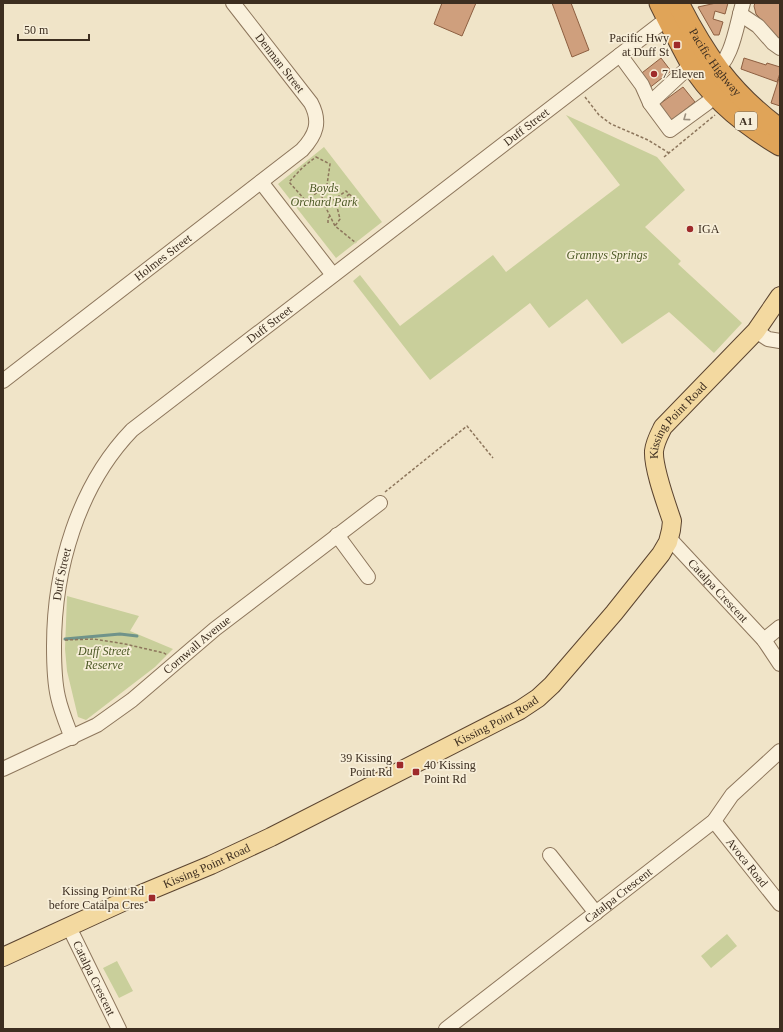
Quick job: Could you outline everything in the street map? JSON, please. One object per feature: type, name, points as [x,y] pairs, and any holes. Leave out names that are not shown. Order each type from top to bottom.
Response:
[{"type":"highway","name":"Pacific Highway","points":[[669,8],[692,64],[736,114],[764,136],[780,145]]},
{"type":"highway","name":"Pacific Highway","points":[[669,8],[706,53],[714,89]]},
{"type":"highway","name":"Pacific Highway","points":[[714,89],[744,101],[780,130]]},
{"type":"main road","name":"Kissing Point Road","points":[[3,957],[127,900],[210,865],[271,837],[520,710],[538,698],[552,685],[614,614],[661,554],[669,538],[672,521],[655,462],[654,450],[657,438],[663,427],[756,331],[780,296]]},
{"type":"street","name":"Denman Street","points":[[233,3],[311,103],[317,119],[316,128]]},
{"type":"street","name":"Duff Street","points":[[72,738],[58,698],[54,674],[56,605],[71,535],[90,490],[104,464],[119,444],[132,430],[620,55],[669,8]]},
{"type":"street","points":[[620,55],[642,85],[650,103],[670,130],[707,103],[728,57],[741,9],[773,43],[780,48]]},
{"type":"street","points":[[650,103],[692,64]]},
{"type":"street","name":"Holmes Street","points":[[3,381],[302,150],[313,136],[316,128]]},
{"type":"street","points":[[260,182],[333,275]]},
{"type":"street","points":[[756,331],[768,339],[780,341]]},
{"type":"street","name":"Cornwall Avenue","points":[[3,769],[97,725],[126,704],[215,629],[380,503]]},
{"type":"street","points":[[337,535],[368,577]]},
{"type":"street","name":"Catalpa Crescent","points":[[669,538],[764,640],[780,664]]},
{"type":"street","points":[[764,640],[780,627]]},
{"type":"street","name":"Catalpa Crescent","points":[[455,1026],[714,821],[732,795],[780,751]]},
{"type":"street","name":"Avoca Road","points":[[714,821],[780,904]]},
{"type":"street","points":[[550,855],[596,914]]},
{"type":"street","name":"Catalpa Crescent","points":[[69,927],[119,1029]]},
{"type":"path","points":[[664,157],[669,153],[714,89]]},
{"type":"path","points":[[583,94],[599,115],[611,124],[648,140],[669,153]]},
{"type":"path","points":[[316,157],[330,164],[327,185],[320,191],[306,201],[289,182],[303,167],[316,157]]},
{"type":"path","points":[[325,206],[346,190],[354,198]]},
{"type":"path","points":[[320,191],[325,206],[335,226],[356,243]]},
{"type":"path","points":[[335,226],[340,219],[337,206],[349,194]]},
{"type":"path","points":[[328,223],[328,218],[330,216]]},
{"type":"path","points":[[380,503],[379,496],[468,426],[493,458]]},
{"type":"path","points":[[63,640],[94,640],[125,644],[164,653],[177,662]]},
{"type":"green space","name":"Grannys Springs","points":[[566,115],[657,157],[685,190],[645,227],[681,261],[678,264],[742,323],[714,353],[669,312],[622,344],[587,299],[549,328],[530,303],[430,380],[353,281],[360,275],[400,326],[493,255],[506,272],[620,185]]},
{"type":"green space","name":"Boyds Orchard Park","points":[[324,147],[382,222],[336,258],[278,184]]},
{"type":"green space","name":"Duff Street Reserve","points":[[67,596],[139,616],[130,631],[173,649],[155,667],[86,720],[78,717],[67,671],[65,649]]},
{"type":"green space","points":[[727,934],[737,946],[711,968],[701,956]]},
{"type":"green space","points":[[117,961],[133,991],[119,998],[103,968]]},
{"type":"building","points":[[442,3],[476,3],[462,36],[434,24]]},
{"type":"building","points":[[552,3],[571,3],[589,50],[572,57]]},
{"type":"building","points":[[716,3],[728,3],[725,14],[715,11],[713,19],[723,22],[719,35],[714,35],[698,7]]},
{"type":"building","points":[[755,3],[780,3],[780,39],[756,14],[754,6]]},
{"type":"building","name":"7 Eleven","points":[[661,58],[671,71],[648,89],[638,76]]},
{"type":"building","points":[[744,58],[766,65],[767,63],[780,67],[777,82],[741,69]]},
{"type":"building","points":[[780,75],[780,106],[771,103]]},
{"type":"building","points":[[683,87],[695,102],[669,122],[657,106]]},
{"type":"waterway","points":[[65,639],[120,634],[137,636]]},
{"type":"place","name":"Pacific Hwy at Duff St","points":[[677,45]]},
{"type":"place","name":"7 Eleven","points":[[654,74]]},
{"type":"place","name":"IGA","points":[[690,229]]},
{"type":"place","name":"39 Kissing Point Rd","points":[[400,765]]},
{"type":"place","name":"40 Kissing Point Rd","points":[[416,772]]},
{"type":"place","name":"Kissing Point Rd before Catalpa Cres","points":[[152,898]]}]
